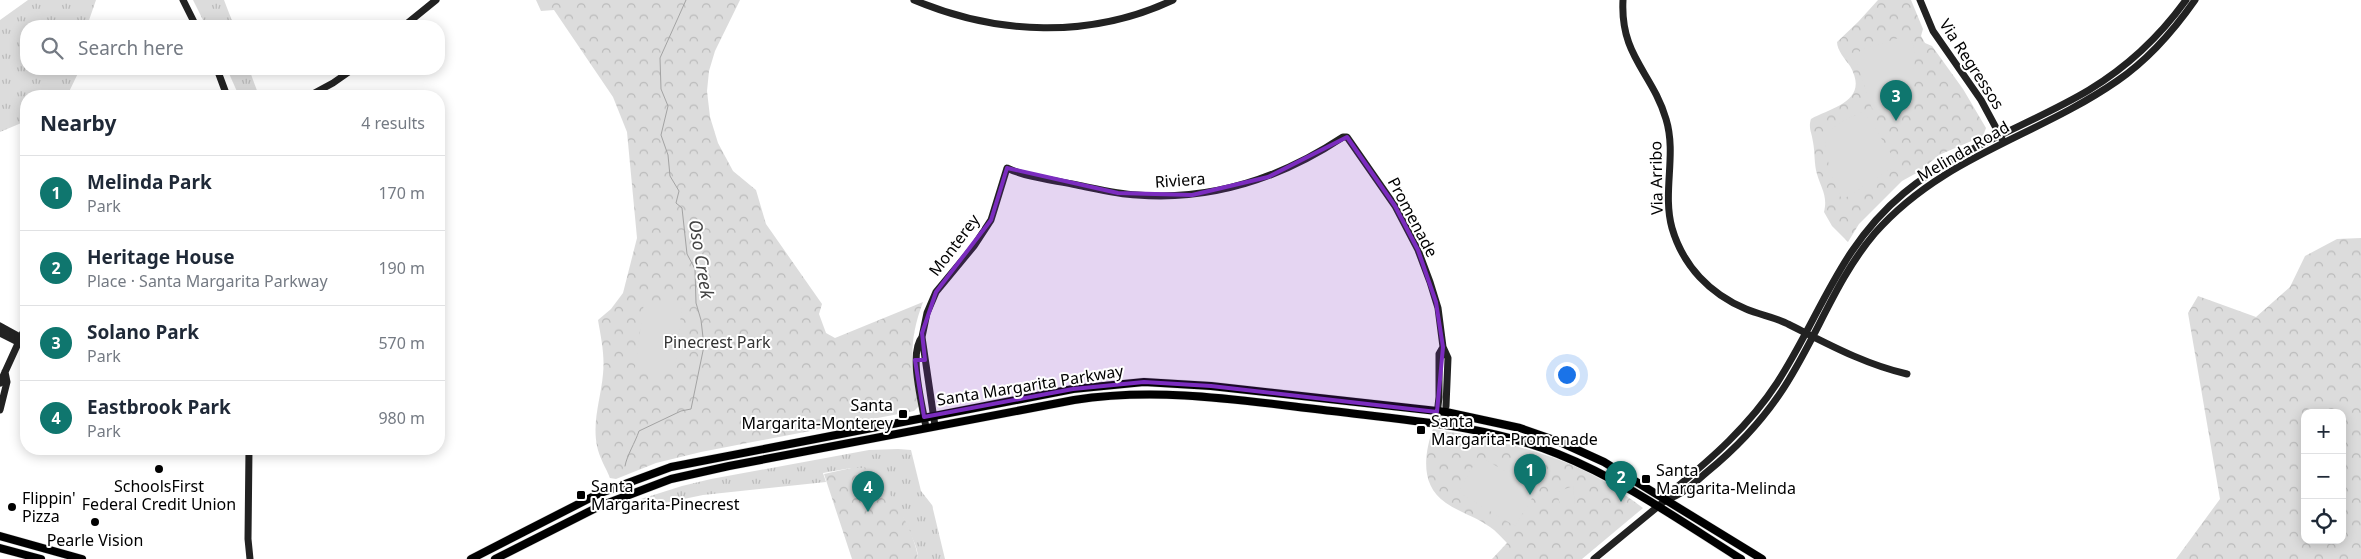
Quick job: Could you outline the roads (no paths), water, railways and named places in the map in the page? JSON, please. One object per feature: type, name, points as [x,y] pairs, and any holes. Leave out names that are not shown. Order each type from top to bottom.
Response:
[{"type":"main road","points":[[183,0],[193,20]]},
{"type":"main road","points":[[411,20],[436,0]]},
{"type":"main road","points":[[914,0],[975,21],[1043,28],[1081,26],[1110,20],[1141,12],[1173,0]]},
{"type":"main road","name":"Via Arribo","points":[[1623,0],[1622,17],[1630,49],[1660,102],[1668,125],[1671,154],[1668,191],[1669,209],[1676,238],[1686,261],[1709,288],[1733,304],[1784,322],[1857,359],[1906,374]]},
{"type":"main road","name":"Via Regressos","points":[[1920,0],[1933,31],[1981,100],[2004,142]]},
{"type":"main road","name":"Melinda Road","points":[[1594,559],[1667,499],[1672,491],[1727,444],[1752,417],[1778,382],[1842,264],[1885,210],[1934,171],[2074,98],[2115,73],[2158,34],[2186,0]]},
{"type":"main road","name":"Melinda Road","points":[[1667,499],[1679,496],[1721,461],[1759,422],[1780,394],[1849,268],[1870,239],[1894,213],[1946,172],[2083,102],[2126,74],[2172,30],[2195,0]]},
{"type":"main road","points":[[219,75],[225,90]]},
{"type":"main road","points":[[320,90],[344,75]]},
{"type":"main road","name":"Riviera","points":[[1007,168],[1024,174],[1118,193],[1153,196],[1192,195],[1237,187],[1268,178],[1347,137]]},
{"type":"main road","name":"Promenade","points":[[1347,137],[1395,206],[1418,250],[1436,302],[1443,347],[1448,358],[1445,425]]},
{"type":"main road","name":"Monterey","points":[[936,426],[922,337],[927,314],[936,292],[974,246],[991,220],[1007,168]]},
{"type":"main road","points":[[0,326],[19,340]]},
{"type":"main road","points":[[0,333],[19,340]]},
{"type":"main road","name":"Monterey","points":[[922,337],[918,342],[915,360],[926,428]]},
{"type":"main road","points":[[0,383],[19,340]]},
{"type":"main road","name":"Promenade","points":[[1436,424],[1439,354],[1443,347]]},
{"type":"main road","points":[[915,360],[925,360]]},
{"type":"main road","points":[[0,410],[8,382],[5,372]]},
{"type":"main road","points":[[1439,373],[1448,373]]},
{"type":"main road","name":"Santa Margarita Parkway","points":[[470,559],[593,496],[654,472],[700,460],[933,415],[1081,388],[1144,382],[1211,386],[1437,412],[1446,409],[1504,424],[1560,442],[1604,462],[1762,559]]},
{"type":"main road","name":"Santa Margarita Parkway","points":[[496,559],[606,503],[670,479],[1088,398],[1156,393],[1210,397],[1445,425],[1510,437],[1557,453],[1602,474],[1741,559]]},
{"type":"main road","points":[[249,455],[248,539],[250,559]]},
{"type":"main road","points":[[0,536],[82,559]]},
{"type":"main road","points":[[0,548],[41,559]]},
{"type":"waterway","name":"Oso Creek","points":[[625,466],[639,431],[681,411],[691,409],[704,346],[701,320],[696,303],[695,269],[687,254],[682,208],[676,203],[679,191],[670,176],[668,155],[661,135],[668,106],[661,89],[660,58],[686,0]]},
{"type":"place","name":"Solano Park","points":[[1896,121]]},
{"type":"place","name":"Santa Margarita-Monterey","points":[[903,414]]},
{"type":"place","name":"Santa Margarita-Promenade","points":[[1421,430]]},
{"type":"place","name":"SchoolsFirst Federal Credit Union","points":[[159,469]]},
{"type":"place","name":"Santa Margarita-Melinda","points":[[1646,479]]},
{"type":"place","name":"Santa Margarita-Pinecrest","points":[[581,495]]},
{"type":"place","name":"Melinda Park","points":[[1530,495]]},
{"type":"place","name":"Heritage House","points":[[1621,502]]},
{"type":"place","name":"Flippin' Pizza","points":[[12,507]]},
{"type":"place","name":"Eastbrook Park","points":[[868,512]]},
{"type":"place","name":"Pearle Vision","points":[[95,522]]},
{"type":"park label","name":"Pinecrest Park","points":[[717,342]]}]
